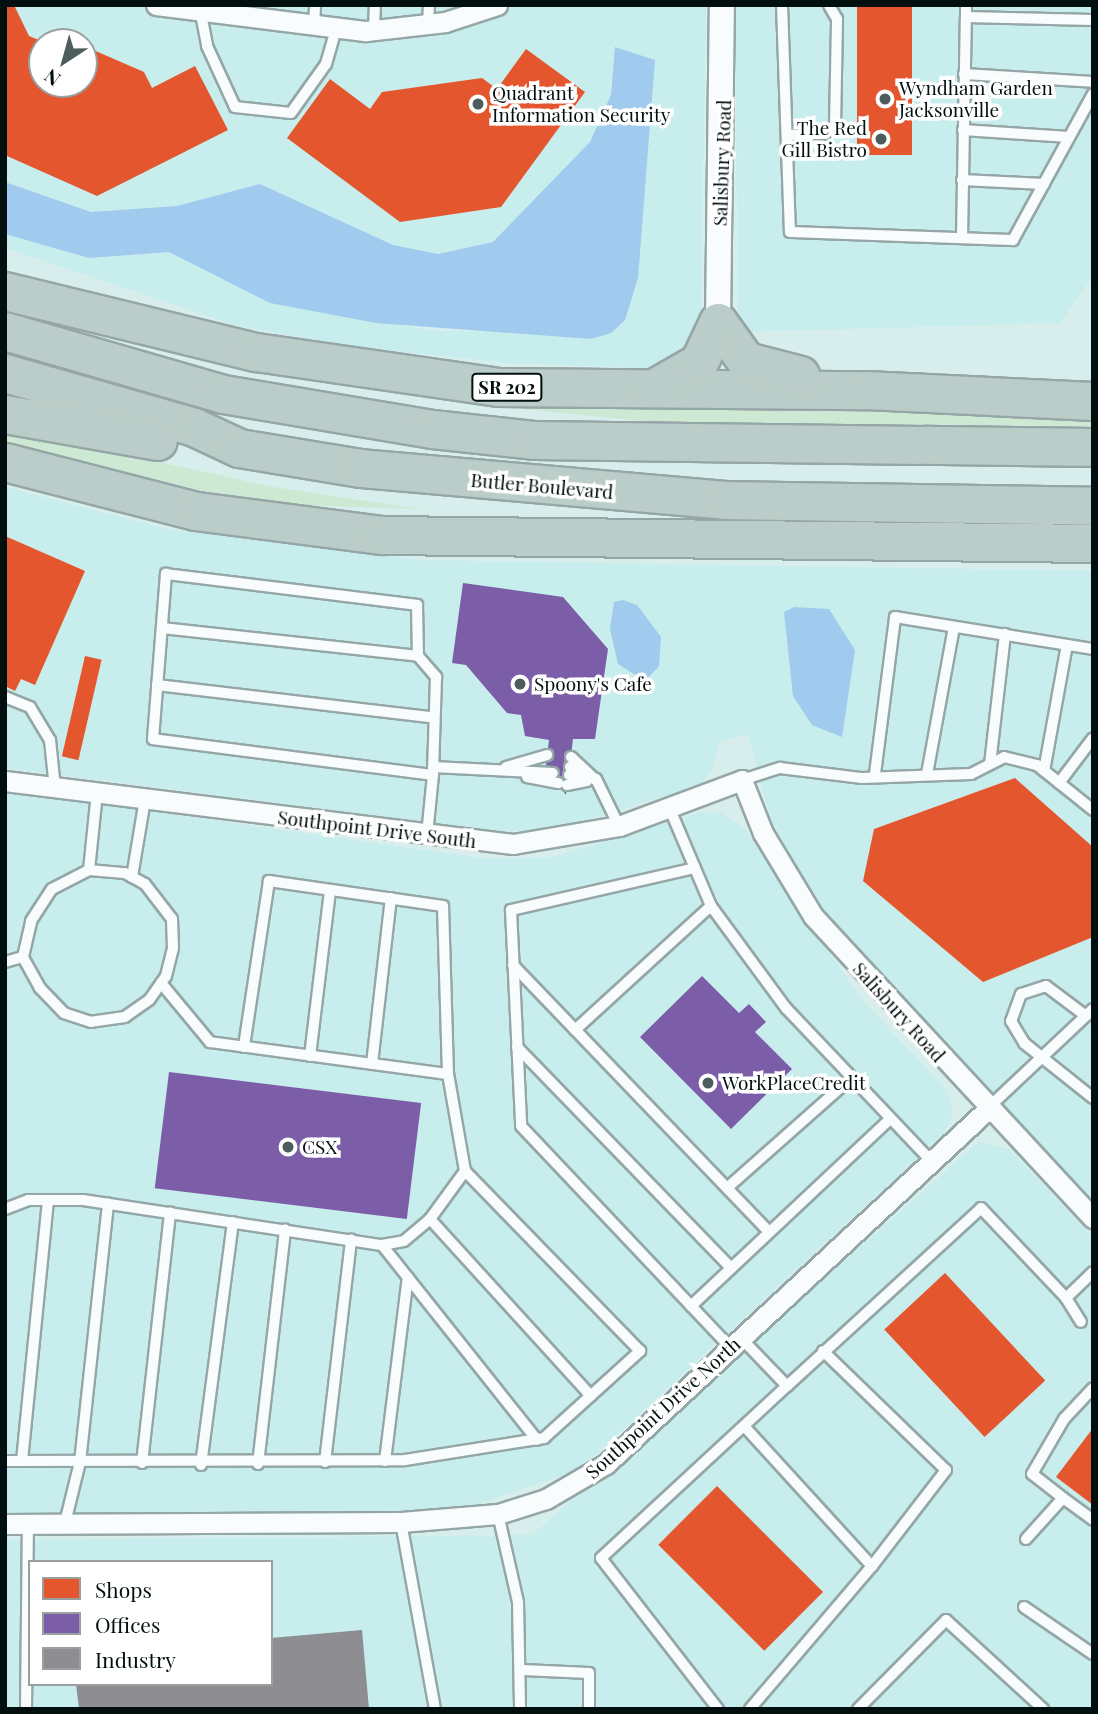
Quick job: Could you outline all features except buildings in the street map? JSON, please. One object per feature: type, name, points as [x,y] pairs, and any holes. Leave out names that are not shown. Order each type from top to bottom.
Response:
[{"type":"highway","points":[[5,265],[153,327]]},
{"type":"highway","name":"SR 202","points":[[5,291],[153,327],[362,372],[498,387],[866,390],[1023,394],[1093,401]]},
{"type":"highway","points":[[651,389],[699,362],[718,322],[746,361],[866,390]]},
{"type":"highway","points":[[5,331],[223,394],[444,431],[648,443],[1093,447]]},
{"type":"highway","name":"Butler Boulevard","points":[[5,373],[194,427],[239,448],[522,485],[808,499],[1093,506]]},
{"type":"highway","points":[[1023,394],[1093,380]]},
{"type":"highway","points":[[5,414],[190,448],[239,448]]},
{"type":"highway","points":[[5,462],[196,511],[381,535],[1031,540],[1093,543]]},
{"type":"highway","points":[[808,499],[1031,540]]},
{"type":"street","points":[[156,5],[196,11],[259,13],[314,26],[374,30],[429,14],[495,5]]},
{"type":"street","name":"Salisbury Road","points":[[718,322],[722,5]]},
{"type":"street","name":"Salisbury Road","points":[[742,780],[763,833],[813,915],[988,1109],[1093,1218]]},
{"type":"street","name":"Southpoint Drive South","points":[[5,782],[513,844],[619,826],[742,780]]},
{"type":"street","name":"Southpoint Drive North","points":[[5,1524],[401,1522],[498,1514],[585,1479],[988,1109]]},
{"type":"lane","points":[[314,26],[315,5]]},
{"type":"lane","points":[[374,30],[375,5]]},
{"type":"lane","points":[[782,5],[790,232],[1013,240],[1093,94]]},
{"type":"lane","points":[[787,135],[825,134],[835,125],[837,19],[830,5]]},
{"type":"lane","points":[[961,238],[966,5]]},
{"type":"lane","points":[[196,11],[207,46],[235,107],[291,113],[326,64],[337,28]]},
{"type":"lane","points":[[966,17],[1093,20]]},
{"type":"lane","points":[[964,74],[1093,82]]},
{"type":"lane","points":[[963,130],[1069,137]]},
{"type":"lane","points":[[962,180],[1044,184]]},
{"type":"lane","points":[[427,835],[433,771],[431,717],[436,677],[418,656],[417,604],[166,575],[153,739],[433,771],[560,770],[596,779],[619,826]]},
{"type":"lane","points":[[875,774],[895,617],[1093,649]]},
{"type":"lane","points":[[927,774],[954,626]]},
{"type":"lane","points":[[162,628],[418,656]]},
{"type":"lane","points":[[990,764],[1005,635]]},
{"type":"lane","points":[[1044,771],[1067,645]]},
{"type":"lane","points":[[157,685],[431,717]]},
{"type":"lane","points":[[5,697],[30,707],[50,740],[55,788]]},
{"type":"lane","points":[[1059,783],[1093,738]]},
{"type":"lane","points":[[742,780],[780,768],[875,774],[971,774],[1004,757],[1044,771],[1093,810]]},
{"type":"lane","points":[[496,770],[560,770],[596,779]]},
{"type":"lane","points":[[89,870],[97,793]]},
{"type":"lane","points":[[132,877],[145,799]]},
{"type":"lane","points":[[668,807],[711,906],[786,1008],[888,1121],[931,1161]]},
{"type":"lane","points":[[695,868],[510,910],[521,1126],[691,1306],[787,1386]]},
{"type":"lane","points":[[89,870],[132,877],[145,884],[172,919],[173,948],[161,984],[125,1017],[92,1023],[64,1013],[40,989],[23,957],[31,920],[52,889],[89,870]]},
{"type":"lane","points":[[5,1461],[201,1465],[385,1461],[537,1440],[640,1351],[465,1171],[448,1074],[443,905],[269,881],[244,1047]]},
{"type":"lane","points":[[310,1056],[330,890]]},
{"type":"lane","points":[[372,1064],[391,898]]},
{"type":"lane","points":[[575,1030],[711,906]]},
{"type":"lane","points":[[5,962],[23,957]]},
{"type":"lane","points":[[513,965],[769,1232]]},
{"type":"lane","points":[[161,984],[210,1042],[448,1074]]},
{"type":"lane","points":[[988,1109],[1045,1058],[1089,1012],[1046,986],[1021,994],[1011,1021],[1024,1043],[1045,1058],[1093,1098]]},
{"type":"lane","points":[[517,1047],[731,1268]]},
{"type":"lane","points":[[727,1188],[850,1079]]},
{"type":"lane","points":[[691,1306],[888,1121]]},
{"type":"lane","points":[[5,1209],[48,1200],[108,1203],[382,1244],[404,1241],[430,1219],[465,1171]]},
{"type":"lane","points":[[22,1461],[48,1200]]},
{"type":"lane","points":[[65,1523],[80,1462],[108,1203]]},
{"type":"lane","points":[[718,1709],[601,1558],[981,1208],[1066,1298],[1082,1322]]},
{"type":"lane","points":[[142,1463],[170,1213]]},
{"type":"lane","points":[[430,1219],[591,1396]]},
{"type":"lane","points":[[201,1465],[233,1222]]},
{"type":"lane","points":[[258,1464],[285,1230]]},
{"type":"lane","points":[[325,1462],[351,1240]]},
{"type":"lane","points":[[382,1244],[537,1440]]},
{"type":"lane","points":[[1066,1298],[1093,1272]]},
{"type":"lane","points":[[385,1461],[408,1277]]},
{"type":"lane","points":[[750,1709],[872,1566],[946,1470],[823,1351]]},
{"type":"lane","points":[[1093,1388],[1065,1419],[1032,1474],[1093,1520]]},
{"type":"lane","points":[[744,1426],[872,1566]]},
{"type":"lane","points":[[1026,1539],[1063,1499]]},
{"type":"lane","points":[[498,1514],[518,1602],[523,1670],[520,1709]]},
{"type":"lane","points":[[401,1522],[435,1709]]},
{"type":"lane","points":[[26,1709],[28,1524]]},
{"type":"lane","points":[[1024,1607],[1093,1654]]},
{"type":"lane","points":[[858,1709],[946,1620],[1043,1709]]},
{"type":"lane","points":[[523,1670],[589,1673],[589,1709]]},
{"type":"shaded area","points":[[5,5],[706,5],[700,346],[667,369],[508,363],[357,347],[238,326],[5,248],[5,234],[89,258],[169,252],[270,303],[436,331],[546,331],[591,339],[625,320],[638,278],[610,76],[611,95],[590,142],[512,229],[493,242],[438,254],[393,245],[260,184],[177,206],[91,212],[5,182]]},
{"type":"shaded area","points":[[735,5],[1093,5],[1093,276],[1060,323],[738,332]]},
{"type":"shaded area","points":[[5,487],[167,529],[418,560],[1093,571],[1093,1205],[887,991],[816,904],[770,817],[748,735],[718,742],[713,770],[699,786],[555,829],[507,832],[5,768]]},
{"type":"shaded area","points":[[5,791],[489,859],[553,857],[700,812],[721,813],[744,828],[862,1000],[947,1091],[953,1112],[944,1133],[579,1470],[460,1510],[5,1515]]},
{"type":"shaded area","points":[[979,1142],[1010,1150],[1093,1238],[1093,1709],[5,1709],[5,1540],[532,1535]]},
{"type":"green space","points":[[524,402],[1070,413],[1093,415],[1093,426],[651,422],[523,409]]},
{"type":"green space","points":[[5,428],[273,487],[419,509],[301,505],[204,491],[39,451],[5,440]]},
{"type":"water","points":[[615,47],[655,60],[638,278],[625,320],[611,333],[591,339],[376,323],[270,303],[169,252],[89,258],[5,234],[5,182],[91,212],[177,206],[260,184],[393,245],[438,254],[493,242],[590,142],[611,95]]},
{"type":"water","points":[[623,600],[637,605],[661,637],[659,666],[645,681],[618,664],[610,629],[614,602]]},
{"type":"water","points":[[794,607],[829,609],[855,650],[842,737],[812,725],[793,696],[784,612]]},
{"type":"place","name":"Wyndham Garden Jacksonville","points":[[885,99]]},
{"type":"place","name":"Quadrant Information Security","points":[[478,104]]},
{"type":"place","name":"The Red Gill Bistro","points":[[881,139]]},
{"type":"place","name":"Spoony's Cafe","points":[[520,684]]},
{"type":"place","name":"WorkPlaceCredit","points":[[708,1083]]},
{"type":"place","name":"CSX","points":[[288,1147]]}]
